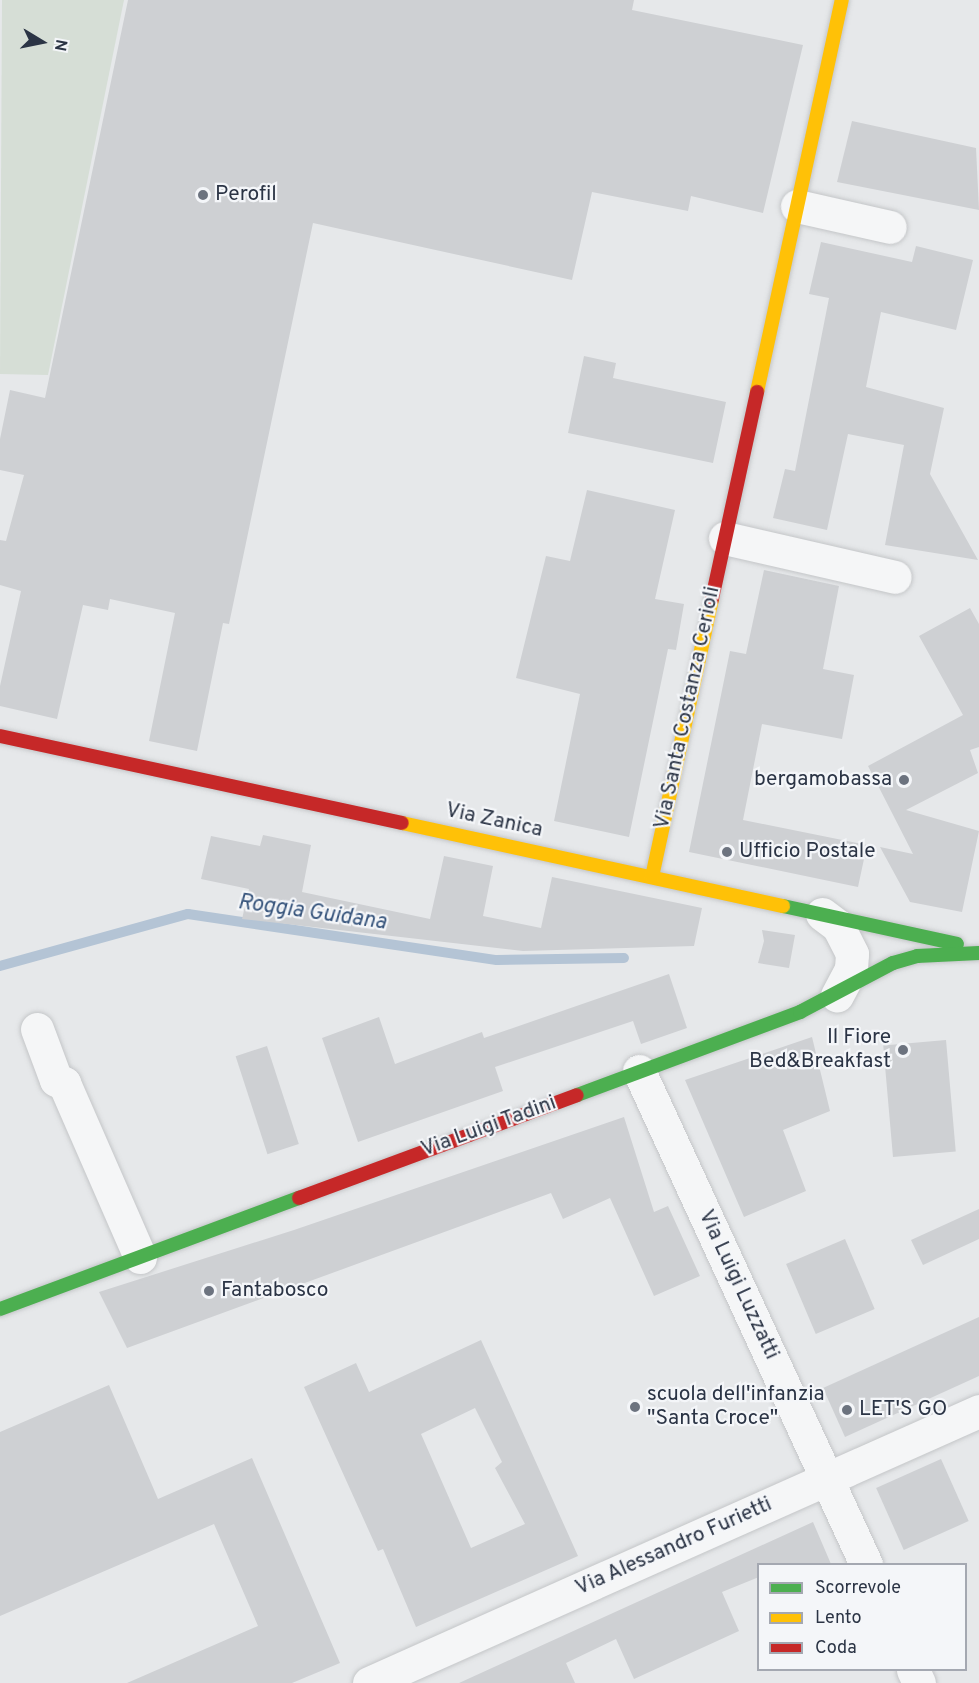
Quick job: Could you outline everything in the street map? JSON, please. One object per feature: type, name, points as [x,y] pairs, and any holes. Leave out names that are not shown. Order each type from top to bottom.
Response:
[{"type":"street","name":"Via Santa Costanza Cerioli","points":[[652,877],[842,0]]},
{"type":"street","points":[[797,206],[890,227]]},
{"type":"street","points":[[725,538],[895,577]]},
{"type":"street","name":"Via Zanica","points":[[0,736],[822,914],[979,952]]},
{"type":"street","points":[[822,914],[838,926],[852,954],[851,969],[837,995]]},
{"type":"street","name":"Via Luigi Tadini","points":[[0,1309],[837,995],[893,963],[918,956],[979,952]]},
{"type":"street","points":[[37,1029],[56,1080],[64,1083],[140,1257]]},
{"type":"street","name":"Via Luigi Luzzatti","points":[[639,1071],[866,1563]]},
{"type":"street","name":"Via Alessandro Furietti","points":[[369,1683],[979,1411]]},
{"type":"shaded area","points":[[2,0],[124,0],[48,375],[0,374]]},
{"type":"building","points":[[128,0],[634,0],[632,10],[803,45],[763,213],[691,196],[688,211],[592,192],[572,280],[313,223],[229,624],[223,623],[197,751],[149,741],[175,613],[110,599],[108,610],[83,605],[57,719],[0,706],[0,686],[21,591],[0,585],[0,540],[6,541],[24,475],[0,470],[0,439],[10,390],[45,398]]},
{"type":"building","points":[[852,121],[976,148],[979,210],[837,182]]},
{"type":"building","points":[[821,242],[912,262],[916,246],[973,260],[956,330],[881,312],[866,387],[944,408],[930,474],[978,560],[885,545],[904,445],[848,434],[827,530],[773,518],[785,469],[795,471],[829,298],[809,294]]},
{"type":"building","points":[[584,356],[616,363],[613,378],[726,402],[713,463],[568,433]]},
{"type":"building","points":[[587,490],[675,510],[655,599],[684,604],[676,650],[668,649],[629,837],[554,821],[580,694],[516,678],[546,556],[570,561]]},
{"type":"building","points":[[764,570],[839,586],[823,669],[854,675],[842,739],[762,724],[743,820],[867,845],[858,887],[689,852],[730,651],[746,654]]},
{"type":"building","points":[[970,608],[979,624],[979,747],[970,750],[978,773],[906,810],[979,831],[962,912],[910,902],[880,847],[913,854],[868,766],[963,715],[919,636]]},
{"type":"building","points":[[263,835],[311,845],[302,892],[430,919],[444,856],[493,866],[483,916],[541,928],[552,877],[702,908],[694,946],[523,951],[242,919],[249,889],[201,879],[211,836],[260,846]]},
{"type":"building","points":[[762,930],[795,935],[789,968],[758,963],[764,941]]},
{"type":"building","points":[[669,974],[687,1028],[641,1044],[633,1021],[495,1067],[503,1091],[358,1142],[322,1038],[379,1017],[395,1064],[482,1032],[484,1038]]},
{"type":"building","points":[[812,1037],[830,1111],[783,1130],[806,1191],[744,1217],[685,1080]]},
{"type":"building","points":[[946,1040],[956,1152],[893,1157],[883,1045]]},
{"type":"building","points":[[267,1046],[299,1144],[267,1154],[236,1056]]},
{"type":"building","points":[[624,1117],[654,1212],[668,1206],[700,1276],[654,1296],[610,1198],[563,1219],[551,1193],[127,1348],[99,1292],[294,1230]]},
{"type":"building","points":[[979,1209],[979,1239],[923,1265],[911,1240]]},
{"type":"building","points":[[845,1239],[875,1309],[816,1334],[786,1264]]},
{"type":"building","points":[[979,1317],[979,1376],[845,1437],[823,1388]]},
{"type":"building","points":[[481,1340],[578,1556],[416,1627],[383,1549],[378,1551],[304,1387],[356,1363],[369,1392]],"holes":[[[475,1408],[502,1462],[495,1468],[525,1524],[471,1548],[421,1434]]]},
{"type":"building","points":[[109,1385],[158,1499],[252,1458],[340,1663],[292,1683],[127,1683],[258,1626],[214,1524],[0,1616],[0,1432]]},
{"type":"building","points":[[941,1459],[969,1521],[904,1550],[876,1488]]},
{"type":"building","points":[[813,1522],[831,1563],[757,1563],[757,1578],[722,1592],[739,1631],[634,1679],[616,1639],[566,1663],[575,1683],[459,1683]]},
{"type":"waterway","name":"Roggia Guidana","points":[[0,966],[188,914],[497,960],[624,958]]},
{"type":"traffic: fast","points":[[783,906],[957,944]]},
{"type":"traffic: fast","points":[[577,1095],[800,1012],[893,963],[917,956],[979,953]]},
{"type":"traffic: fast","points":[[0,1309],[299,1198]]},
{"type":"traffic: slow","points":[[757,392],[842,0]]},
{"type":"traffic: slow","points":[[652,877],[712,599]]},
{"type":"traffic: slow","points":[[402,823],[783,906]]},
{"type":"traffic: jam","points":[[712,599],[757,392]]},
{"type":"traffic: jam","points":[[0,736],[402,823]]},
{"type":"traffic: jam","points":[[299,1198],[577,1095]]},
{"type":"place","name":"Perofil","points":[[203,195]]},
{"type":"place","name":"bergamobassa","points":[[904,780]]},
{"type":"place","name":"Ufficio Postale","points":[[727,852]]},
{"type":"place","name":"Il Fiore Bed&Breakfast","points":[[903,1050]]},
{"type":"place","name":"Fantabosco","points":[[209,1291]]},
{"type":"place","name":"scuola dell'infanzia \"Santa Croce\"","points":[[635,1407]]},
{"type":"place","name":"LET'S GO","points":[[847,1410]]}]
